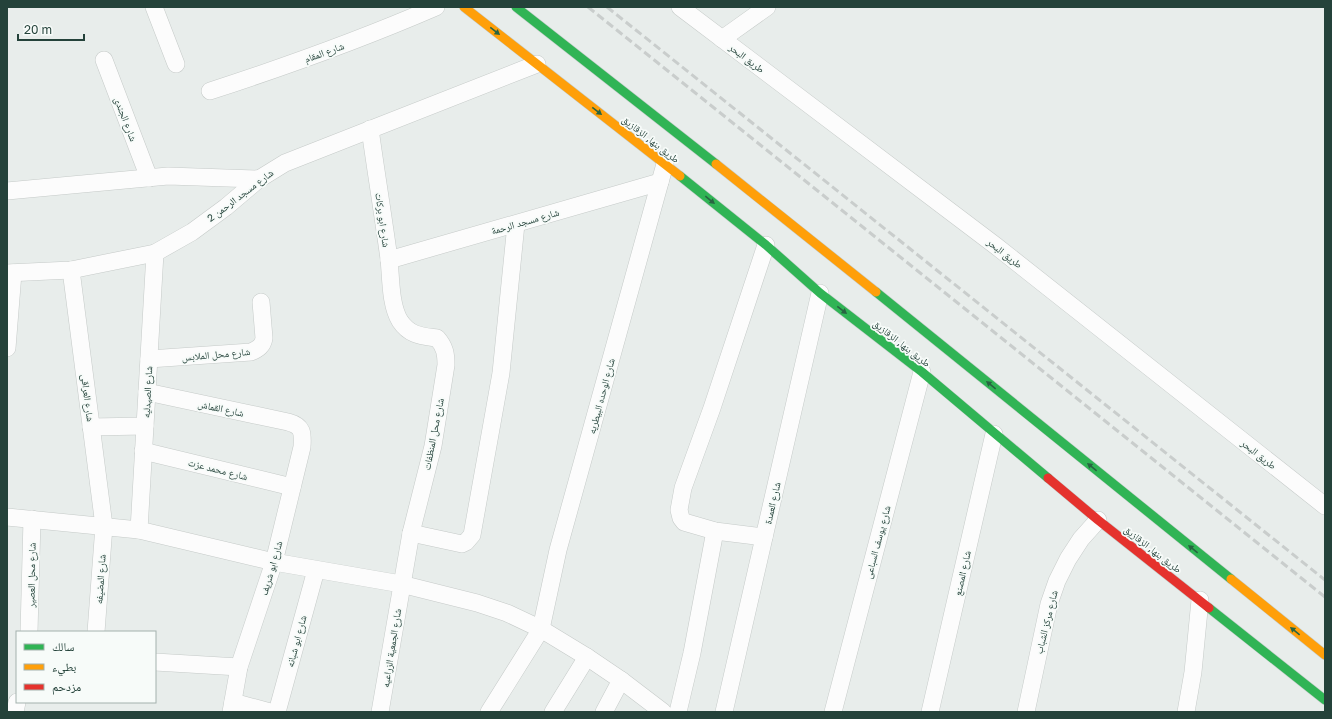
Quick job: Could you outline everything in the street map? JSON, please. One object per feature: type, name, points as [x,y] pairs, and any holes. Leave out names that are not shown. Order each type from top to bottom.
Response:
[{"type":"highway","name":"طريق بنها, الزقازيق","points":[[464,7],[665,164],[698,186],[820,293],[922,372],[1098,520],[1325,700]]},
{"type":"highway","name":"طريق بنها, الزقازيق","points":[[516,7],[715,162],[1325,655]]},
{"type":"highway","points":[[707,173],[715,162]]},
{"type":"street","points":[[154,7],[176,64]]},
{"type":"street","name":"شارع المقام","points":[[210,91],[334,49],[436,7]]},
{"type":"street","name":"طريق البحر","points":[[680,7],[990,241],[1325,506]]},
{"type":"street","points":[[722,39],[767,7]]},
{"type":"street","name":"شارع الجندى","points":[[104,60],[148,178]]},
{"type":"street","name":"شارع مسجد الرحمن 2","points":[[10,273],[71,270],[155,253],[192,232],[226,207],[259,179],[285,163],[536,64]]},
{"type":"street","name":"شارع ابو بركات","points":[[370,129],[389,260],[391,287],[396,311]]},
{"type":"street","name":"شارع الوحده البيطريه","points":[[489,712],[541,629],[558,550],[665,164]]},
{"type":"street","points":[[7,191],[168,176],[259,179]]},
{"type":"street","name":"شارع مسجد الرحمة","points":[[389,260],[660,182]]},
{"type":"street","points":[[411,533],[462,544],[468,540],[472,534],[501,373],[516,224]]},
{"type":"street","points":[[764,538],[715,531],[684,522],[681,518],[680,510],[683,488],[712,408],[766,245]]},
{"type":"street","name":"شارع الصيدليه","points":[[139,530],[155,253]]},
{"type":"street","name":"شارع العراقى","points":[[71,270],[104,526]]},
{"type":"street","points":[[7,348],[10,273]]},
{"type":"street","name":"شارع العمدة","points":[[724,712],[820,293]]},
{"type":"street","name":"شارع محل الملابس","points":[[149,360],[251,352],[258,349],[263,343],[264,338],[261,302]]},
{"type":"street","name":"شارع محل المنظفات","points":[[396,311],[399,320],[408,330],[416,335],[437,338],[446,353],[446,365],[433,446],[411,533],[402,584]]},
{"type":"street","name":"شارع يوسف السباعى","points":[[833,712],[922,372]]},
{"type":"street","name":"شارع القماش","points":[[147,392],[295,424]]},
{"type":"street","name":"شارع ابو شريف","points":[[232,707],[239,667],[274,562],[292,488],[302,442],[301,431],[295,424]]},
{"type":"street","points":[[91,427],[145,426]]},
{"type":"street","name":"شارع المصنع","points":[[930,712],[994,434]]},
{"type":"street","name":"شارع محمد عزت","points":[[143,451],[292,488]]},
{"type":"street","points":[[7,516],[139,530],[274,562],[402,584],[477,603],[507,613],[541,629],[587,656],[663,712]]},
{"type":"street","name":"شارع محل العصير","points":[[29,631],[32,519]]},
{"type":"street","name":"شارع مركز الشباب","points":[[1026,712],[1049,604],[1057,581],[1068,559],[1081,539],[1098,520]]},
{"type":"street","name":"شارع المضيفه","points":[[96,631],[104,526]]},
{"type":"street","points":[[678,712],[692,653],[715,531]]},
{"type":"street","name":"شارع ابو شبانه","points":[[277,712],[316,570]]},
{"type":"street","name":"شارع الجمعية الزراعيه","points":[[380,712],[402,584]]},
{"type":"street","points":[[1186,712],[1193,672],[1200,600]]},
{"type":"street","points":[[553,712],[587,656]]},
{"type":"street","points":[[156,662],[239,667]]},
{"type":"street","points":[[604,712],[621,680]]},
{"type":"street","points":[[232,707],[270,712]]},
{"type":"railway","points":[[588,7],[1325,597]]},
{"type":"railway","points":[[607,7],[1325,580]]},
{"type":"traffic: fast","points":[[516,7],[716,164]]},
{"type":"traffic: fast","points":[[680,176],[766,245],[820,293],[922,372],[1048,478]]},
{"type":"traffic: fast","points":[[876,292],[1231,579]]},
{"type":"traffic: fast","points":[[1209,608],[1325,700]]},
{"type":"traffic: slow","points":[[464,7],[680,176]]},
{"type":"traffic: slow","points":[[716,164],[876,292]]},
{"type":"traffic: slow","points":[[1231,579],[1325,655]]},
{"type":"traffic: jam","points":[[1048,478],[1098,520],[1209,608]]}]
